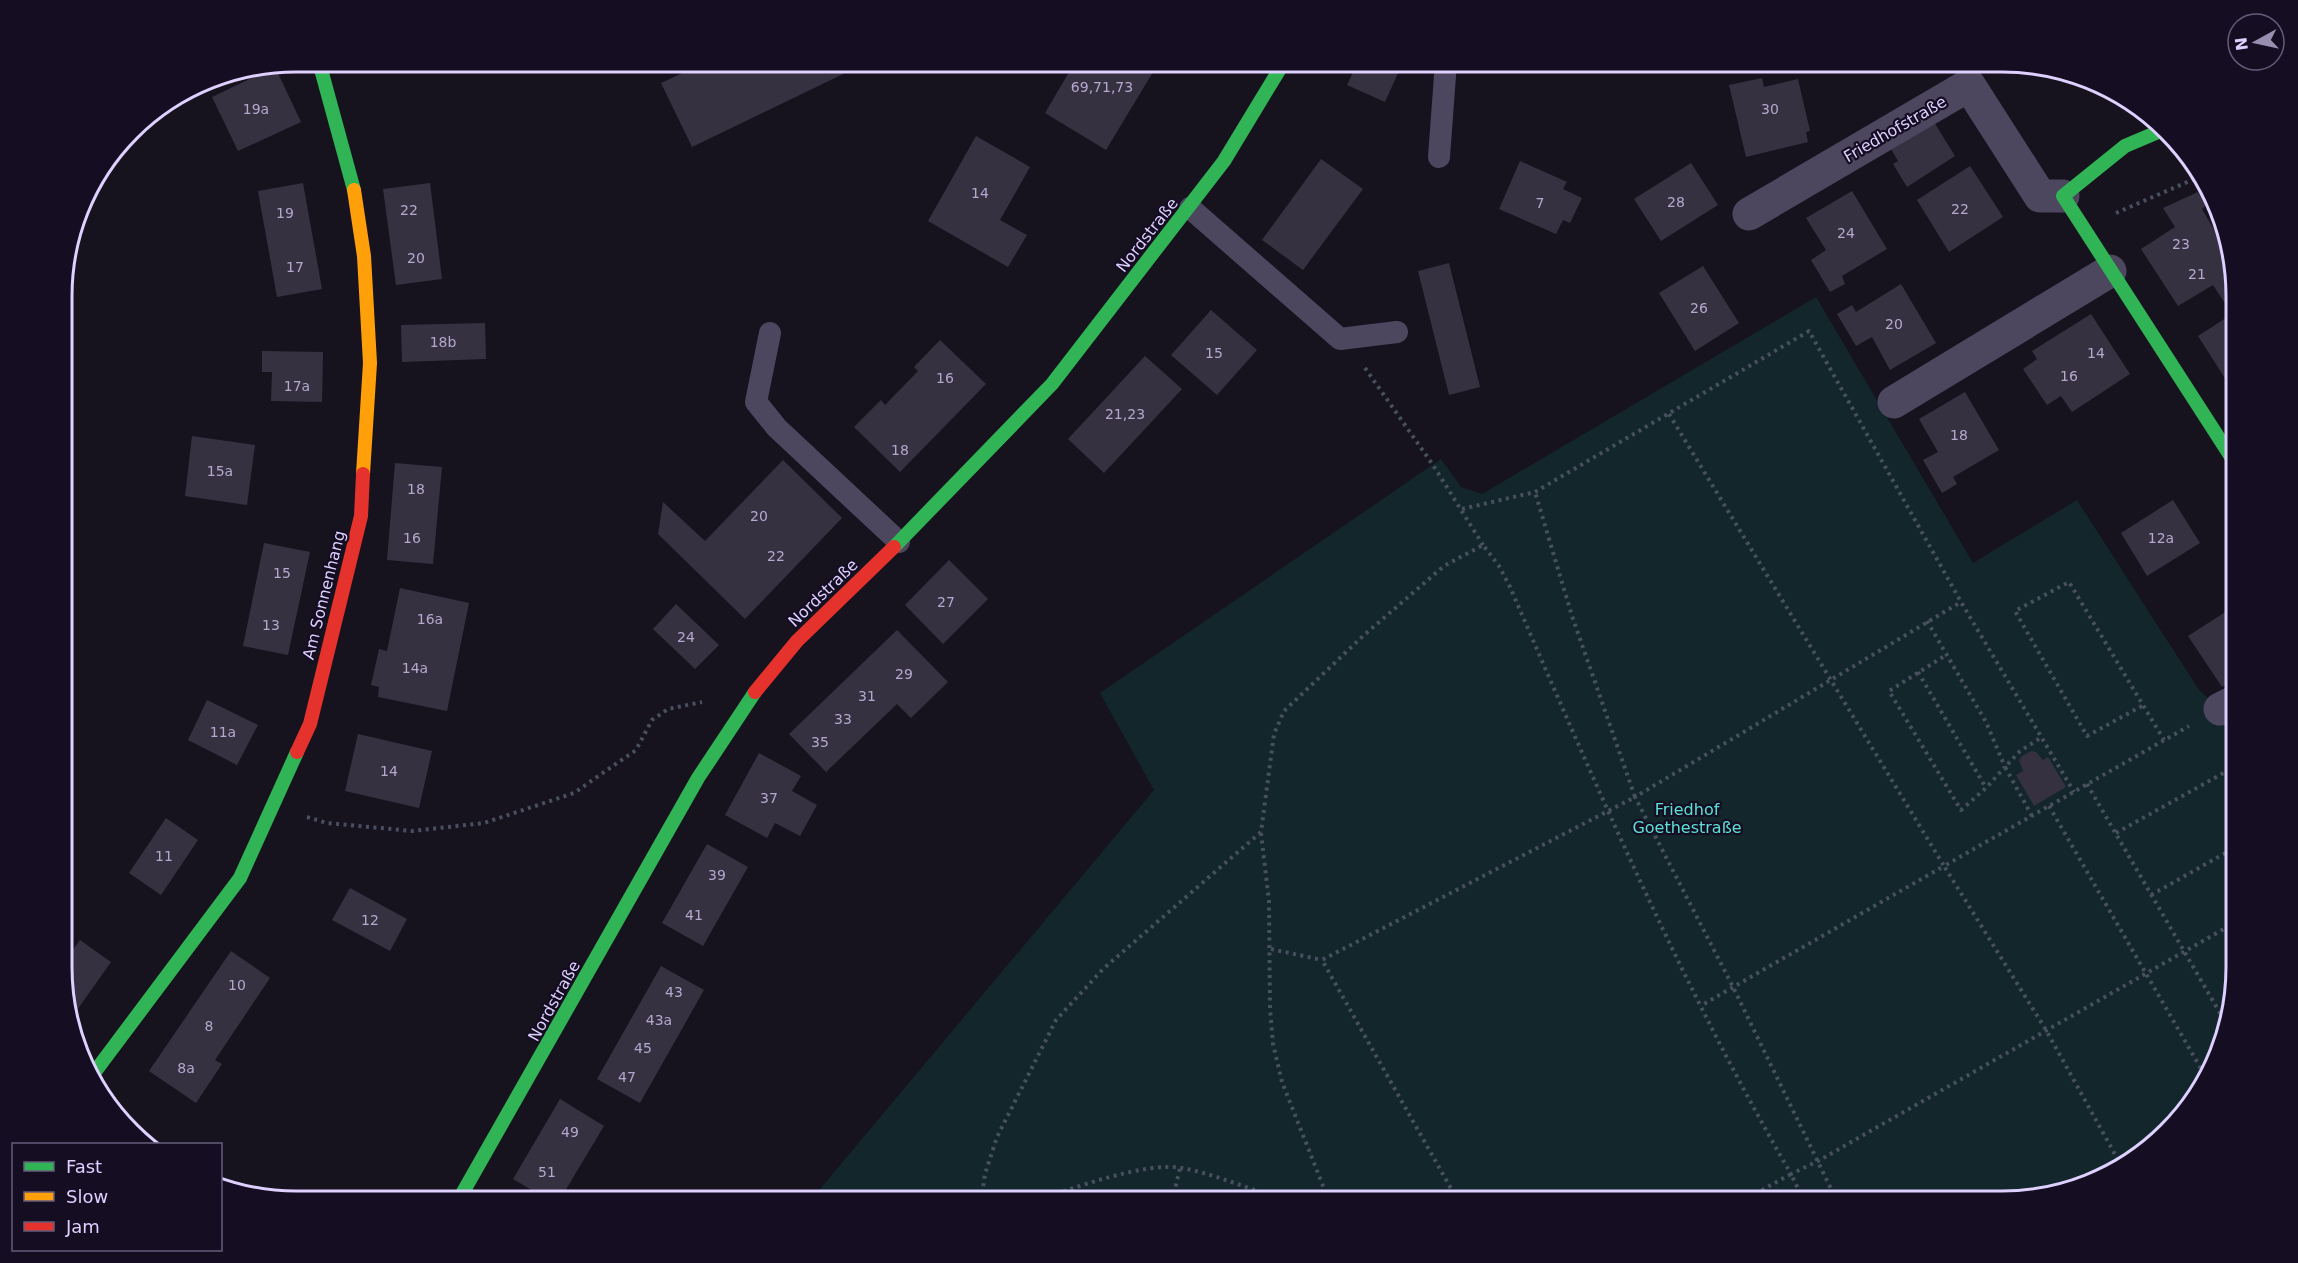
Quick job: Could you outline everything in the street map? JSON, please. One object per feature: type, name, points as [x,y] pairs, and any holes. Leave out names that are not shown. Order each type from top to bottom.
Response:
[{"type":"street","name":"Am Sonnenhang","points":[[97,1069],[240,878],[310,724],[362,504],[370,363],[364,256],[351,171],[322,72]]},
{"type":"street","name":"Nordstraße","points":[[464,1191],[698,778],[752,695],[797,641],[898,542],[1052,384],[1190,208],[1224,161],[1278,72]]},
{"type":"street","name":"Friedhofstraße","points":[[1749,214],[1969,85],[2040,196],[2063,196]]},
{"type":"street","points":[[2155,133],[2125,146],[2063,196],[2226,449]]},
{"type":"street","points":[[1894,402],[2110,271]]},
{"type":"lane","points":[[1439,158],[1445,72]]},
{"type":"lane","points":[[1190,208],[1340,339],[1397,332]]},
{"type":"lane","points":[[770,333],[756,402],[777,428],[898,542]]},
{"type":"path","points":[[2084,228],[2193,179]]},
{"type":"path","points":[[1462,510],[1535,492],[1809,331],[1961,602],[2074,792]]},
{"type":"path","points":[[1340,339],[1354,353],[1499,566],[1606,810],[1702,1005],[1799,1191]]},
{"type":"path","points":[[1669,414],[1830,682],[2046,1030],[2117,1159]]},
{"type":"path","points":[[1535,492],[1572,616],[1635,796],[1733,987],[1832,1191]]},
{"type":"path","points":[[1325,1191],[1282,1082],[1273,1044],[1270,1009],[1271,949],[1261,832],[1274,734],[1284,711],[1363,636],[1444,566],[1483,545]]},
{"type":"path","points":[[2142,706],[2086,736],[2015,611],[2069,582],[2164,740]]},
{"type":"path","points":[[1271,949],[1322,960],[1635,796],[1961,602]]},
{"type":"path","points":[[1927,621],[1986,722],[2005,766],[2032,816]]},
{"type":"path","points":[[1946,655],[1889,691],[1961,810],[1986,788],[2019,751],[2042,737]]},
{"type":"path","points":[[1918,672],[1986,788]]},
{"type":"path","points":[[272,807],[327,823],[412,831],[484,823],[574,793],[636,750],[652,720],[668,709],[752,695]]},
{"type":"path","points":[[1702,1005],[2226,706]]},
{"type":"path","points":[[2116,833],[2226,772]]},
{"type":"path","points":[[2087,784],[2220,1013]]},
{"type":"path","points":[[2049,806],[2201,1069]]},
{"type":"path","points":[[982,1191],[985,1174],[997,1137],[1056,1020],[1103,969],[1261,832]]},
{"type":"path","points":[[2151,896],[2226,853]]},
{"type":"path","points":[[1760,1191],[1818,1161],[2226,928]]},
{"type":"path","points":[[1322,960],[1452,1191]]},
{"type":"path","points":[[1069,1191],[1152,1167],[1180,1167],[1252,1191]]},
{"type":"path","points":[[1174,1191],[1180,1167]]},
{"type":"green space","name":"Friedhof Goethestraße","points":[[1816,297],[1973,563],[2077,500],[2199,690],[2220,709],[2226,719],[2226,982],[2222,1011],[2203,1066],[2188,1092],[2170,1115],[2138,1145],[2101,1168],[2046,1187],[2017,1191],[818,1191],[1154,790],[1100,693],[1441,459],[1461,487],[1482,494]]},
{"type":"building","points":[[278,72],[301,122],[238,151],[212,97],[258,75]]},
{"type":"building","points":[[685,72],[847,72],[692,147],[661,83]]},
{"type":"building","points":[[1069,72],[1153,72],[1106,150],[1045,113]]},
{"type":"building","points":[[1353,72],[1398,72],[1385,102],[1347,85]]},
{"type":"building","points":[[1762,78],[1764,87],[1798,79],[1810,131],[1806,132],[1808,142],[1746,157],[1729,85]]},
{"type":"building","points":[[1934,122],[1955,156],[1907,187],[1893,164],[1898,161],[1891,149]]},
{"type":"building","points":[[976,136],[1030,167],[1000,220],[1027,235],[1008,267],[928,221]]},
{"type":"building","points":[[1321,159],[1363,189],[1303,270],[1262,240]]},
{"type":"building","points":[[1520,161],[1567,182],[1563,189],[1582,198],[1570,223],[1563,220],[1556,234],[1499,209]]},
{"type":"building","points":[[1691,163],[1718,205],[1661,241],[1634,199]]},
{"type":"building","points":[[1970,166],[2003,217],[1949,252],[1917,200]]},
{"type":"building","points":[[303,183],[322,289],[277,297],[258,191]]},
{"type":"building","points":[[430,183],[442,279],[396,285],[383,189]]},
{"type":"building","points":[[1852,191],[1887,249],[1842,276],[1845,284],[1830,292],[1811,260],[1826,250],[1806,218]]},
{"type":"building","points":[[2198,192],[2206,204],[2202,209],[2217,235],[2222,252],[2226,305],[2213,285],[2178,306],[2141,249],[2175,227],[2163,208]]},
{"type":"building","points":[[1449,263],[1480,387],[1449,395],[1418,271]]},
{"type":"building","points":[[1703,266],[1739,323],[1695,351],[1659,293]]},
{"type":"building","points":[[1901,284],[1936,343],[1890,370],[1872,337],[1856,346],[1837,314],[1852,305],[1856,312]]},
{"type":"building","points":[[1211,310],[1257,350],[1217,395],[1171,355]]},
{"type":"building","points":[[2091,314],[2130,374],[2072,412],[2061,396],[2047,405],[2023,369],[2037,359],[2032,351]]},
{"type":"building","points":[[2226,318],[2226,380],[2198,336]]},
{"type":"building","points":[[485,323],[486,359],[402,362],[401,325]]},
{"type":"building","points":[[940,340],[986,384],[900,472],[854,427],[881,400],[885,405],[918,371],[914,367]]},
{"type":"building","points":[[262,351],[323,352],[322,402],[271,401],[272,372],[262,372]]},
{"type":"building","points":[[1145,356],[1182,389],[1104,473],[1068,439]]},
{"type":"building","points":[[1965,392],[1999,450],[1953,477],[1957,484],[1942,493],[1923,460],[1938,452],[1919,419]]},
{"type":"building","points":[[192,436],[255,445],[247,505],[185,496]]},
{"type":"building","points":[[783,460],[842,518],[745,619],[658,534],[663,502],[705,541]]},
{"type":"building","points":[[395,463],[442,467],[433,564],[387,560]]},
{"type":"building","points":[[2173,500],[2200,543],[2147,576],[2121,533]]},
{"type":"building","points":[[264,543],[310,552],[288,655],[243,646]]},
{"type":"building","points":[[949,560],[988,599],[943,644],[905,605]]},
{"type":"building","points":[[400,588],[469,603],[447,711],[378,697],[379,687],[371,685],[379,649],[387,651]]},
{"type":"building","points":[[676,604],[719,645],[695,669],[653,629]]},
{"type":"building","points":[[2226,612],[2226,685],[2222,687],[2188,636]]},
{"type":"building","points":[[897,630],[948,682],[911,718],[897,704],[826,772],[789,734]]},
{"type":"building","points":[[207,700],[258,725],[237,765],[188,740]]},
{"type":"building","points":[[358,734],[432,751],[419,808],[345,791]]},
{"type":"building","points":[[2031,751],[2036,752],[2043,760],[2048,757],[2066,787],[2034,806],[2016,775],[2023,771],[2019,760]]},
{"type":"building","points":[[759,753],[801,776],[792,791],[817,805],[800,836],[775,823],[767,838],[725,815]]},
{"type":"building","points":[[166,818],[198,840],[161,895],[129,873]]},
{"type":"building","points":[[707,844],[748,867],[703,946],[662,923]]},
{"type":"building","points":[[350,888],[407,919],[390,951],[332,920]]},
{"type":"building","points":[[80,940],[111,962],[76,1011],[72,982],[72,951]]},
{"type":"building","points":[[231,951],[270,978],[215,1060],[222,1064],[196,1103],[149,1071]]},
{"type":"building","points":[[661,966],[704,990],[640,1103],[597,1079]]},
{"type":"building","points":[[560,1099],[604,1126],[565,1191],[533,1191],[513,1179]]},
{"type":"traffic: fast","points":[[322,72],[354,190]]},
{"type":"traffic: fast","points":[[894,547],[1052,384],[1224,161],[1278,72]]},
{"type":"traffic: fast","points":[[2155,133],[2125,146],[2063,196],[2226,449]]},
{"type":"traffic: fast","points":[[464,1191],[698,778],[755,692]]},
{"type":"traffic: fast","points":[[97,1069],[240,878],[297,752]]},
{"type":"traffic: slow","points":[[354,190],[364,256],[370,363],[363,474]]},
{"type":"traffic: jam","points":[[297,752],[310,724],[361,516],[363,474]]},
{"type":"traffic: jam","points":[[755,692],[797,641],[894,547]]}]
